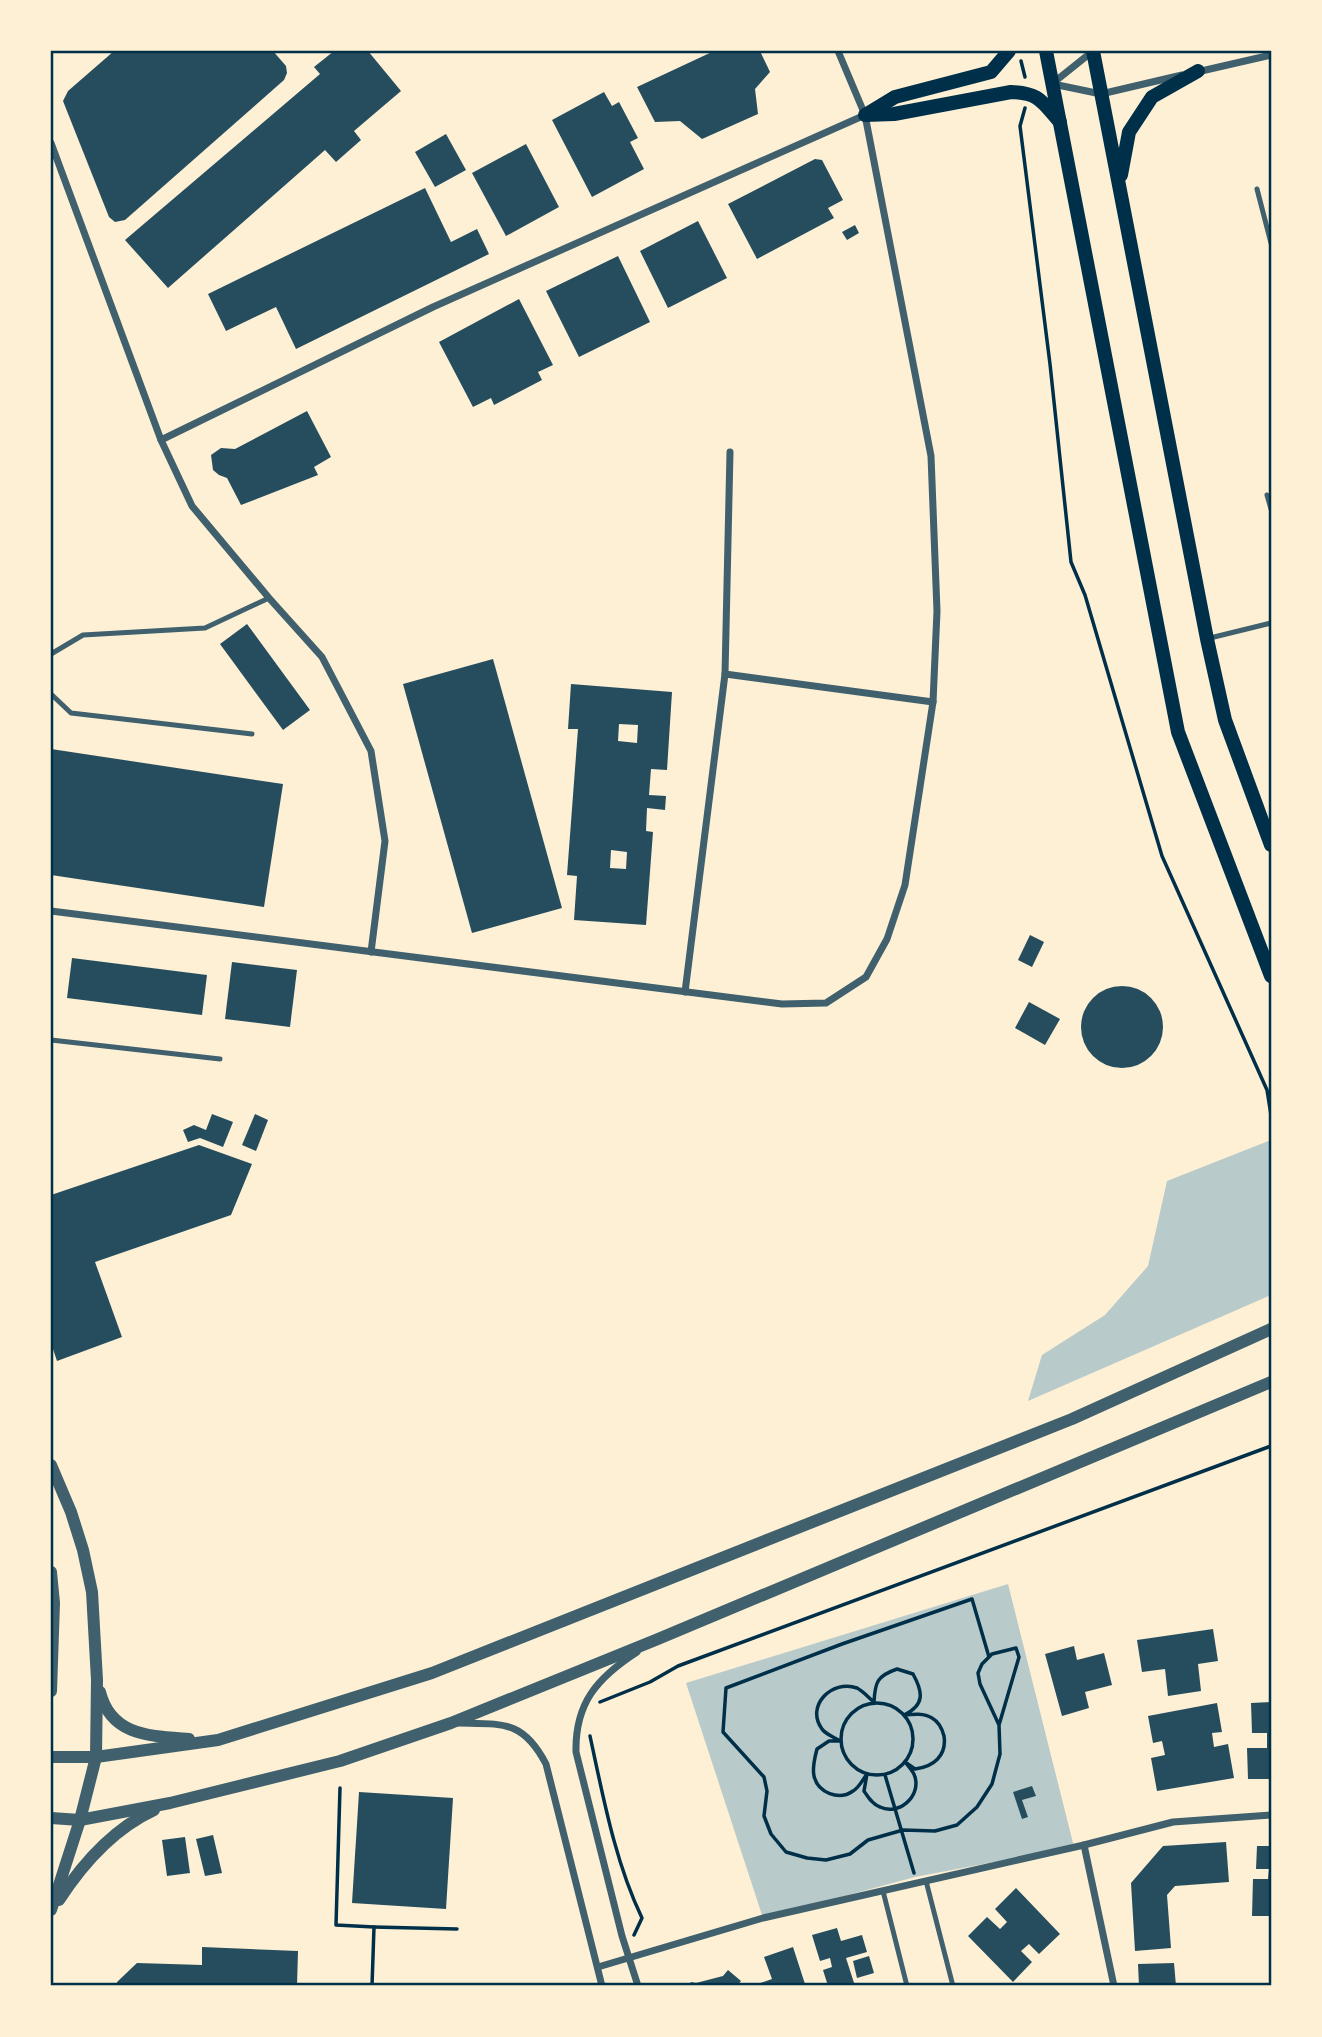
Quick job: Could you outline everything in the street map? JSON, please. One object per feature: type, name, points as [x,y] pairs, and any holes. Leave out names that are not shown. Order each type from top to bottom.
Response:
[{"type":"main road","points":[[865,115],[895,97],[991,72],[1009,51]]},
{"type":"main road","points":[[1046,51],[1178,732],[1271,976]]},
{"type":"main road","points":[[1094,51],[1225,720],[1271,845]]},
{"type":"main road","points":[[1120,179],[1129,132],[1152,97],[1198,71]]},
{"type":"main road","points":[[865,115],[894,114],[1011,92],[1029,93],[1040,100],[1061,123]]},
{"type":"street","points":[[51,911],[782,1004],[826,1003],[866,977],[887,939],[905,885],[933,702],[937,611],[931,456],[865,115],[838,51]]},
{"type":"street","points":[[1052,83],[1094,51]]},
{"type":"street","points":[[1052,83],[1101,94],[1271,55]]},
{"type":"street","points":[[161,440],[433,307],[865,115]]},
{"type":"street","points":[[51,143],[161,440],[192,506],[322,657],[371,751],[385,841],[371,951]]},
{"type":"street","points":[[685,992],[725,674],[730,452]]},
{"type":"street","points":[[725,674],[933,702]]},
{"type":"street","points":[[51,1757],[96,1757],[218,1740],[432,1673],[1072,1419],[1271,1329]]},
{"type":"street","points":[[51,1818],[80,1819],[170,1803],[340,1761],[451,1723],[1271,1382]]},
{"type":"street","points":[[51,1465],[71,1512],[86,1561],[92,1592],[97,1680],[96,1757],[80,1819],[51,1910]]},
{"type":"street","points":[[51,1573],[54,1602],[51,1690]]},
{"type":"street","points":[[638,1986],[576,1752],[576,1735],[579,1715],[588,1697],[610,1672],[658,1639]]},
{"type":"street","points":[[97,1680],[103,1705],[112,1719],[128,1730],[218,1740]]},
{"type":"street","points":[[451,1723],[510,1726],[527,1735],[538,1747],[546,1764],[602,1986]]},
{"type":"street","points":[[51,1915],[86,1863],[110,1839],[134,1821],[170,1803]]},
{"type":"street","points":[[597,1967],[763,1918],[1084,1845],[1173,1822],[1271,1815]]},
{"type":"street","points":[[1084,1845],[1114,1986]]},
{"type":"lane","points":[[1257,189],[1271,243]]},
{"type":"lane","points":[[1267,495],[1271,509]]},
{"type":"lane","points":[[51,654],[83,635],[205,628],[269,598]]},
{"type":"lane","points":[[1207,639],[1271,623]]},
{"type":"lane","points":[[51,694],[71,713],[252,734]]},
{"type":"lane","points":[[51,1040],[220,1059]]},
{"type":"lane","points":[[926,1881],[953,1986]]},
{"type":"lane","points":[[883,1891],[907,1986]]},
{"type":"path","points":[[1019,51],[1029,93],[1020,126],[1070,562],[1085,595],[1162,856],[1266,1090],[1271,1115]]},
{"type":"path","points":[[594,1704],[650,1682],[678,1666],[1271,1446]]},
{"type":"path","points":[[989,1657],[972,1599],[726,1688],[723,1732],[764,1777],[767,1791],[765,1816],[771,1834],[786,1852],[826,1860],[850,1854],[868,1840],[903,1830],[935,1831],[957,1825],[977,1808],[992,1784],[1000,1754],[999,1725],[1019,1657],[1016,1648],[989,1657],[978,1673],[980,1684],[999,1725]]},
{"type":"path","points":[[874,1702],[874,1686],[883,1674],[897,1669],[912,1674],[919,1685],[920,1702],[915,1710],[904,1715]]},
{"type":"path","points":[[840,1741],[822,1731],[817,1719],[818,1703],[827,1692],[841,1687],[857,1688],[874,1702]]},
{"type":"path","points":[[874,1702],[886,1703],[904,1715],[911,1725],[913,1738],[911,1751],[897,1770],[885,1775],[867,1774],[850,1764],[840,1741],[842,1728],[851,1713],[874,1702]]},
{"type":"path","points":[[904,1715],[921,1714],[933,1718],[942,1728],[945,1746],[938,1759],[927,1768],[915,1769],[905,1762]]},
{"type":"path","points":[[590,1733],[616,1843],[632,1897],[642,1918],[633,1935],[639,1954]]},
{"type":"path","points":[[840,1741],[829,1741],[817,1749],[814,1777],[820,1788],[829,1794],[841,1796],[854,1791],[867,1774]]},
{"type":"path","points":[[867,1774],[864,1791],[872,1802],[882,1809],[896,1809],[914,1795],[915,1777],[905,1762]]},
{"type":"path","points":[[885,1775],[917,1883]]},
{"type":"path","points":[[340,1788],[336,1925],[457,1929]]},
{"type":"path","points":[[372,1986],[374,1927]]},
{"type":"shaded area","points":[[1271,1140],[1271,1295],[1028,1401],[1042,1355],[1105,1315],[1148,1266],[1167,1181]]},
{"type":"shaded area","points":[[1008,1584],[1074,1847],[915,1877],[763,1918],[686,1683]]},
{"type":"building","points":[[114,51],[273,51],[286,66],[287,73],[284,80],[125,220],[115,222],[109,217],[63,101],[68,91]]},
{"type":"building","points":[[334,51],[368,51],[401,91],[354,131],[361,140],[336,162],[325,150],[168,288],[125,240],[320,74],[314,67]]},
{"type":"building","points":[[714,51],[760,51],[770,72],[755,89],[758,114],[702,139],[680,121],[655,122],[637,87]]},
{"type":"building","points":[[604,92],[612,106],[619,102],[638,138],[630,142],[644,169],[592,197],[552,120]]},
{"type":"building","points":[[446,134],[466,170],[435,187],[415,152]]},
{"type":"building","points":[[526,144],[559,207],[506,236],[472,173]]},
{"type":"building","points":[[815,159],[822,160],[843,200],[828,208],[834,218],[757,259],[728,204]]},
{"type":"building","points":[[425,188],[451,242],[477,229],[489,254],[296,349],[276,307],[226,331],[208,294]]},
{"type":"building","points":[[698,221],[727,278],[668,308],[640,251]]},
{"type":"building","points":[[855,225],[859,233],[847,240],[842,232]]},
{"type":"building","points":[[618,256],[650,322],[579,357],[546,291]]},
{"type":"building","points":[[519,299],[553,365],[538,372],[542,380],[494,405],[491,398],[473,407],[439,342]]},
{"type":"building","points":[[307,411],[331,457],[314,467],[318,475],[241,505],[227,478],[213,470],[211,455],[221,448],[235,449]]},
{"type":"building","points":[[247,624],[310,710],[283,730],[220,644]]},
{"type":"building","points":[[493,659],[562,908],[472,933],[403,684]]},
{"type":"building","points":[[571,684],[672,692],[667,770],[651,769],[649,795],[666,796],[665,810],[647,808],[646,831],[653,832],[646,925],[574,920],[577,876],[567,875],[578,729],[568,729]],"holes":[[[619,724],[638,725],[637,743],[618,741]],[[611,850],[627,852],[626,869],[610,868]]]},
{"type":"building","points":[[51,749],[283,784],[264,907],[51,875]]},
{"type":"building","points":[[1030,935],[1044,942],[1032,967],[1018,960]]},
{"type":"building","points":[[72,958],[207,975],[202,1015],[67,998]]},
{"type":"building","points":[[232,962],[297,970],[290,1027],[225,1019]]},
{"type":"building","points":[[1122,986],[1138,989],[1151,998],[1160,1011],[1163,1027],[1160,1043],[1151,1056],[1138,1065],[1122,1068],[1106,1065],[1093,1056],[1084,1043],[1081,1027],[1084,1011],[1093,998],[1106,989]]},
{"type":"building","points":[[1029,1002],[1060,1019],[1045,1045],[1015,1028]]},
{"type":"building","points":[[212,1114],[233,1122],[223,1147],[200,1138],[188,1142],[183,1130],[194,1125],[206,1130]]},
{"type":"building","points":[[255,1114],[268,1120],[256,1151],[242,1145]]},
{"type":"building","points":[[199,1145],[252,1164],[231,1215],[95,1262],[122,1337],[57,1361],[51,1343],[51,1195]]},
{"type":"building","points":[[1213,1629],[1218,1661],[1198,1664],[1201,1691],[1168,1696],[1165,1669],[1142,1672],[1137,1640]]},
{"type":"building","points":[[1074,1646],[1077,1660],[1104,1653],[1112,1685],[1085,1692],[1089,1708],[1062,1716],[1045,1654]]},
{"type":"building","points":[[1271,1702],[1271,1779],[1248,1779],[1247,1748],[1267,1748],[1267,1733],[1252,1733],[1251,1703]]},
{"type":"building","points":[[1217,1703],[1222,1732],[1212,1733],[1214,1747],[1228,1744],[1234,1778],[1157,1791],[1151,1758],[1165,1755],[1162,1741],[1153,1743],[1148,1716]]},
{"type":"building","points":[[1032,1786],[1036,1796],[1022,1800],[1028,1817],[1022,1819],[1013,1792]]},
{"type":"building","points":[[359,1792],[453,1798],[446,1909],[352,1903]]},
{"type":"building","points":[[213,1835],[222,1873],[205,1876],[196,1839]]},
{"type":"building","points":[[185,1837],[190,1873],[167,1876],[162,1840]]},
{"type":"building","points":[[1226,1842],[1229,1882],[1175,1886],[1167,1895],[1171,1948],[1135,1951],[1131,1883],[1163,1846]]},
{"type":"building","points":[[1257,1846],[1271,1846],[1271,1916],[1252,1916],[1253,1879],[1268,1879],[1269,1869],[1256,1869]]},
{"type":"building","points":[[1016,1888],[1060,1934],[1039,1954],[1029,1944],[1021,1951],[1032,1962],[1013,1982],[968,1936],[987,1917],[1000,1929],[1007,1922],[995,1909]]},
{"type":"building","points":[[837,1928],[841,1941],[862,1935],[867,1952],[846,1958],[855,1986],[828,1986],[823,1970],[832,1967],[830,1958],[820,1961],[812,1935]]},
{"type":"building","points":[[202,1947],[298,1951],[297,1986],[117,1986],[117,1982],[137,1963],[202,1965]]},
{"type":"building","points":[[793,1947],[805,1984],[752,1986],[772,1979],[764,1957]]},
{"type":"building","points":[[869,1956],[874,1973],[857,1978],[853,1961]]},
{"type":"building","points":[[1174,1963],[1176,1986],[1139,1986],[1138,1964]]},
{"type":"building","points":[[728,1970],[741,1981],[737,1986],[689,1986],[691,1982],[723,1976]]}]
